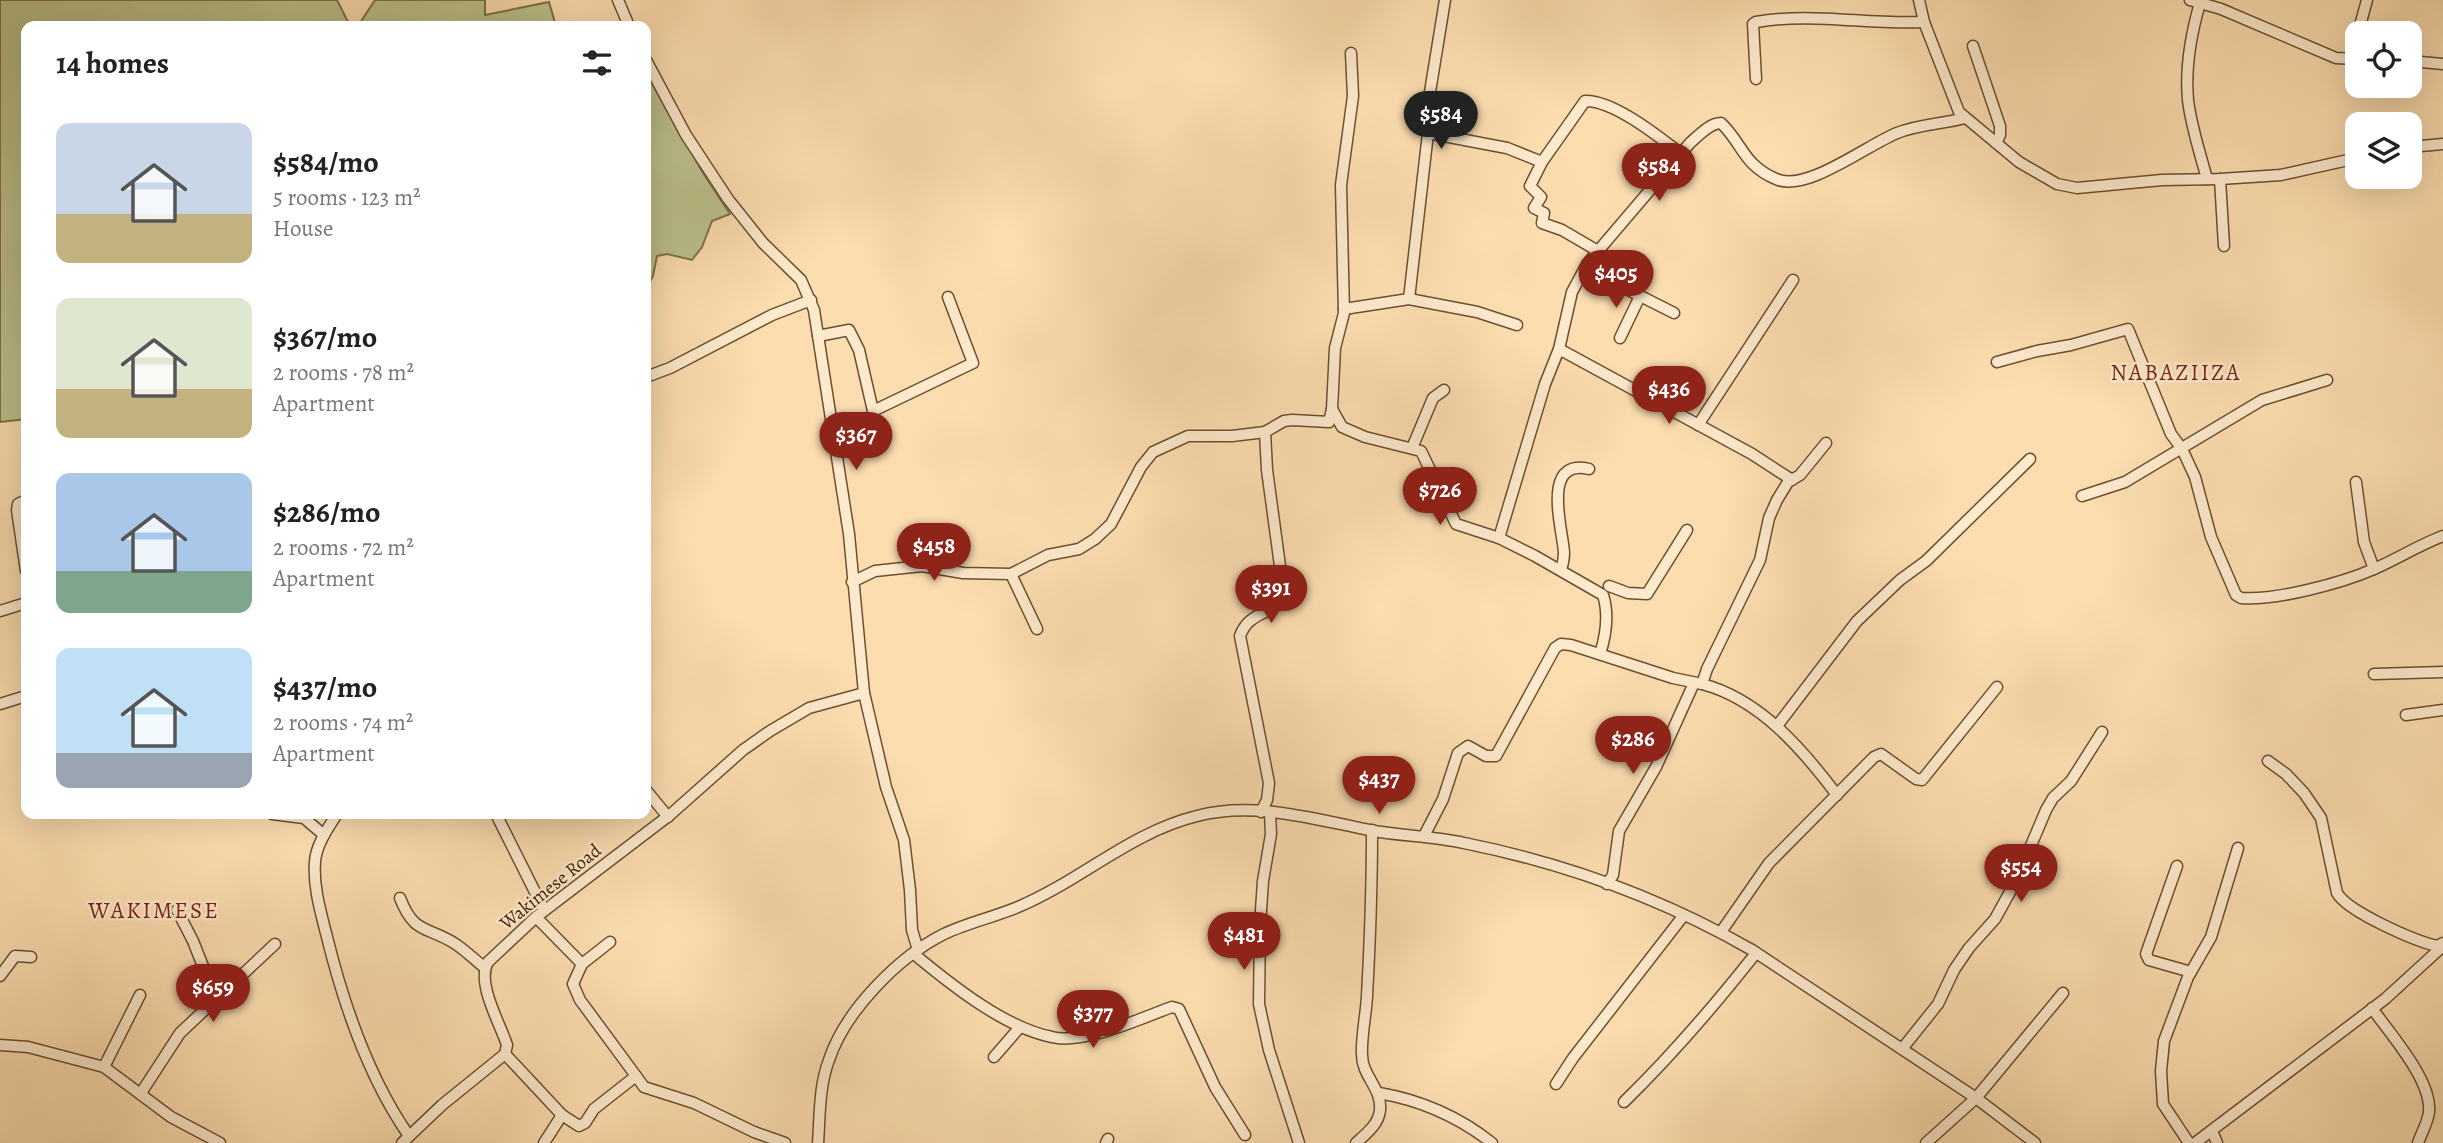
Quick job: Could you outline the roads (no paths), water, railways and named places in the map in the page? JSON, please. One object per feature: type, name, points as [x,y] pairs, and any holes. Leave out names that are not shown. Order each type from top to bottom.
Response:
[{"type":"street","points":[[618,0],[627,21]]},
{"type":"street","points":[[1409,299],[1428,133],[1430,92],[1445,0]]},
{"type":"street","points":[[1919,0],[1924,22],[1954,102],[1965,118],[2019,163],[2067,187],[2281,175],[2345,161]]},
{"type":"street","points":[[2361,21],[2367,0]]},
{"type":"street","points":[[2207,179],[2188,100],[2195,1],[2233,14],[2336,58],[2345,58]]},
{"type":"street","points":[[1756,79],[1751,28],[1756,22],[1795,16],[1873,23],[1924,22]]},
{"type":"street","points":[[1973,47],[2000,126],[1996,144]]},
{"type":"street","points":[[852,582],[875,571],[922,566],[963,573],[1011,574],[1048,555],[1079,549],[1095,539],[1111,524],[1141,467],[1153,452],[1188,436],[1232,436],[1265,432],[1284,421],[1329,422],[1335,348],[1344,309],[1341,185],[1353,96],[1351,52]]},
{"type":"street","points":[[2422,62],[2443,64]]},
{"type":"street","points":[[651,69],[686,135],[727,198],[763,243],[801,280],[810,300],[849,534],[864,693],[886,787],[904,839],[916,952],[947,982],[1020,1027],[1054,1038],[1094,1035],[1172,1007],[1180,1009],[1215,1087],[1245,1135]]},
{"type":"street","points":[[1598,251],[1562,230],[1542,223],[1544,213],[1534,208],[1541,197],[1530,186],[1542,162],[1585,101],[1595,101],[1641,123],[1680,153]]},
{"type":"street","points":[[1499,538],[1545,384],[1559,349],[1572,292],[1598,251],[1680,153],[1700,134],[1719,122],[1723,124],[1754,167],[1773,178],[1789,183],[1835,165],[1894,134],[1965,118]]},
{"type":"street","points":[[1428,133],[1507,148],[1542,162]]},
{"type":"street","points":[[2422,146],[2443,144]]},
{"type":"street","points":[[2220,180],[2224,246]]},
{"type":"street","points":[[1585,268],[1674,313]]},
{"type":"street","points":[[1698,425],[1793,280]]},
{"type":"street","points":[[818,336],[849,330],[859,350],[873,411],[972,363],[948,296]]},
{"type":"street","points":[[1620,338],[1640,296]]},
{"type":"street","points":[[1344,309],[1409,299],[1477,312],[1517,325]]},
{"type":"street","points":[[651,375],[772,315],[810,300]]},
{"type":"street","points":[[1997,362],[2128,329],[2171,434],[2182,449],[2195,477],[2218,557],[2236,595],[2251,598],[2280,595],[2374,569],[2415,547],[2443,536]]},
{"type":"street","points":[[1559,349],[1752,454],[1792,480]]},
{"type":"street","points":[[2082,496],[2125,482],[2262,400],[2327,380]]},
{"type":"street","points":[[1412,448],[1433,398],[1444,390]]},
{"type":"street","points":[[1332,409],[1342,427],[1372,439],[1421,451],[1456,524],[1499,538],[1603,595],[1606,612],[1604,641],[1600,654]]},
{"type":"street","points":[[1265,432],[1282,597],[1275,607],[1252,618],[1244,626],[1240,636],[1269,783],[1265,812],[1270,834],[1260,925],[1259,1004],[1269,1050],[1299,1143]]},
{"type":"street","points":[[1607,884],[1613,875],[1619,831],[1656,767],[1760,559],[1769,518],[1777,500],[1784,487],[1800,475],[1826,443]]},
{"type":"street","points":[[1777,726],[1857,621],[1900,580],[1926,561],[2029,459]]},
{"type":"street","points":[[1561,570],[1564,550],[1557,514],[1561,482],[1572,469],[1589,469]]},
{"type":"street","points":[[2356,482],[2364,542],[2374,569]]},
{"type":"street","points":[[21,502],[17,510],[21,537]]},
{"type":"street","points":[[1609,586],[1628,593],[1647,594],[1687,530]]},
{"type":"street","points":[[1011,574],[1037,629]]},
{"type":"street","points":[[0,611],[21,605]]},
{"type":"street","points":[[1424,836],[1443,799],[1458,753],[1468,746],[1486,755],[1496,756],[1555,648],[1562,644],[1721,690],[1777,726],[1816,767],[1837,795]]},
{"type":"street","points":[[2374,674],[2443,672]]},
{"type":"street","points":[[1721,932],[1769,863],[1878,754],[1916,779],[1922,780],[1997,687]]},
{"type":"street","name":"Wakimese Road","points":[[485,968],[540,914],[668,817],[743,750],[809,708],[864,693]]},
{"type":"street","points":[[0,705],[21,698]]},
{"type":"street","points":[[2406,715],[2443,710]]},
{"type":"street","points":[[1902,1049],[1938,1004],[1954,970],[1969,948],[1995,919],[2046,810],[2053,798],[2071,781],[2102,732]]},
{"type":"street","points":[[2268,761],[2286,774],[2304,793],[2322,818],[2337,893],[2342,900],[2386,926],[2427,943],[2437,946],[2443,944]]},
{"type":"street","points":[[651,796],[668,817]]},
{"type":"street","points":[[818,1143],[824,1077],[833,1048],[869,993],[916,952],[946,933],[1031,902],[1119,849],[1173,824],[1213,812],[1234,810],[1296,815],[1372,830],[1424,836],[1527,858],[1648,899],[1721,932],[1756,953],[1976,1098],[2035,1143]]},
{"type":"street","points":[[305,819],[324,835]]},
{"type":"street","points":[[334,819],[324,835],[315,861],[319,904],[338,983],[367,1060],[405,1139],[505,1054],[507,1045],[485,985],[485,968],[455,943],[426,932],[413,922],[406,915],[400,898]]},
{"type":"street","points":[[498,819],[540,914],[582,964]]},
{"type":"street","points":[[1356,1143],[1374,1125],[1380,1112],[1379,1093],[1363,1066],[1362,1055],[1372,911],[1372,830]]},
{"type":"street","points":[[2189,1143],[2163,1104],[2161,1071],[2164,1041],[2191,972],[2211,937],[2238,848]]},
{"type":"street","points":[[2177,866],[2146,954],[2149,960],[2191,972]]},
{"type":"street","points":[[177,910],[206,974],[224,993]]},
{"type":"street","points":[[1556,1084],[1573,1058],[1684,915]]},
{"type":"street","points":[[610,942],[582,964],[574,989],[645,1087],[694,1103],[754,1132],[785,1143]]},
{"type":"street","points":[[141,1093],[180,1033],[275,944]]},
{"type":"street","points":[[2195,1143],[2372,1008],[2443,944]]},
{"type":"street","points":[[1624,1101],[1718,1001],[1756,953]]},
{"type":"street","points":[[0,976],[15,956],[31,957]]},
{"type":"street","points":[[1926,1143],[1976,1098],[2063,993]]},
{"type":"street","points":[[104,1067],[140,995]]},
{"type":"street","points":[[2372,1008],[2419,1074],[2426,1093],[2429,1116],[2418,1143]]},
{"type":"street","points":[[994,1057],[1020,1027]]},
{"type":"street","points":[[0,1045],[39,1050],[104,1067],[171,1117],[220,1143]]},
{"type":"street","points":[[505,1054],[562,1115],[579,1126],[585,1123],[594,1110],[636,1076]]},
{"type":"street","points":[[1379,1093],[1422,1103],[1467,1126],[1492,1143]]},
{"type":"street","points":[[544,1143],[562,1115]]},
{"type":"street","points":[[2212,1131],[2217,1143]]},
{"type":"district","name":"NABAZIIZA","points":[[2176,372]]},
{"type":"district","name":"WAKIMESE","points":[[154,910]]}]
